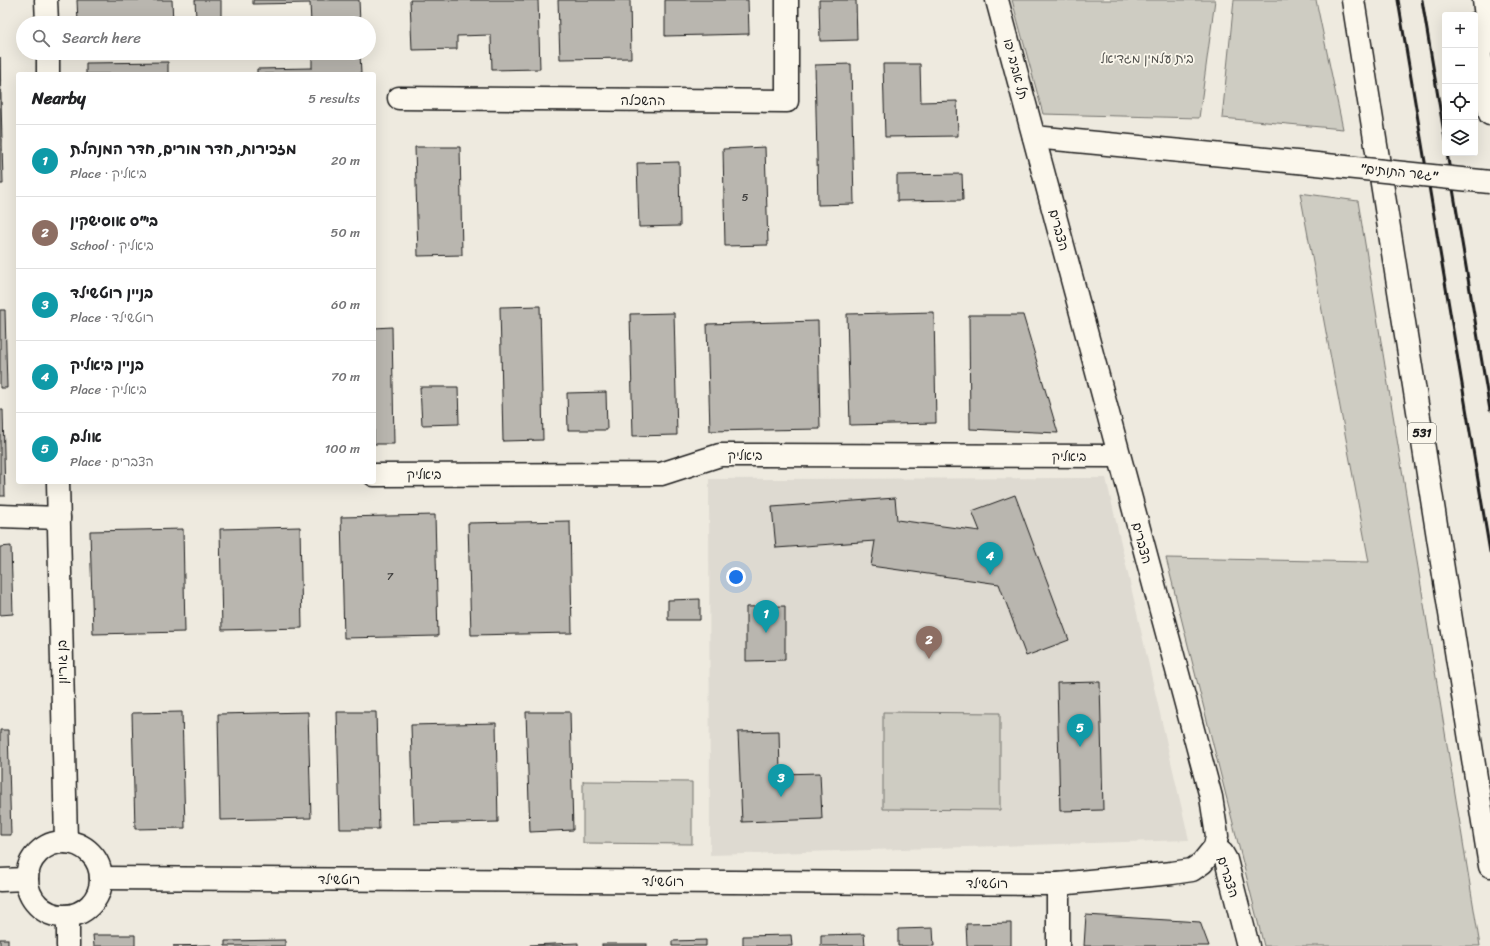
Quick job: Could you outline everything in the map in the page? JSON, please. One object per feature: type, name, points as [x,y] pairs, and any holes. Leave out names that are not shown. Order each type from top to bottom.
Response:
[{"type":"main road","points":[[46,0],[47,16]]},
{"type":"main road","name":"ההשכלה","points":[[399,98],[787,101],[787,0]]},
{"type":"main road","name":"תל אביב יפו","points":[[997,0],[1034,138]]},
{"type":"main road","points":[[1348,0],[1371,112]]},
{"type":"main road","name":"531","points":[[1353,0],[1490,866]]},
{"type":"main road","points":[[1471,0],[1473,12]]},
{"type":"main road","points":[[1484,0],[1490,54]]},
{"type":"main road","points":[[1478,42],[1490,114]]},
{"type":"main road","points":[[48,60],[48,72]]},
{"type":"main road","name":"\"גשר התותים\"","points":[[1034,138],[1307,163],[1490,182]]},
{"type":"main road","name":"הצברים","points":[[1034,138],[1211,797],[1217,836],[1215,847],[1222,853],[1226,860],[1248,946]]},
{"type":"main road","name":"ביאליק","points":[[376,474],[661,474],[720,455],[1119,456]]},
{"type":"main road","name":"בן גוריון","points":[[58,484],[66,842]]},
{"type":"main road","points":[[0,516],[59,518]]},
{"type":"main road","points":[[66,842],[85,847],[96,860],[101,872],[101,878],[102,885],[99,894],[92,905],[81,913],[68,916],[57,916],[43,910],[34,900],[28,888],[27,880],[31,861],[39,851],[50,844],[66,842]]},
{"type":"main road","name":"רוטשילד","points":[[101,878],[1058,884],[1172,874],[1192,870],[1202,863],[1215,847]]},
{"type":"main road","points":[[0,880],[27,880]]},
{"type":"main road","points":[[1058,884],[1058,946]]},
{"type":"main road","points":[[68,916],[68,946]]},
{"type":"shaded area","points":[[1106,478],[1189,840],[710,855],[709,479]]},
{"type":"green space","name":"בית עלמין מגדיאל","points":[[1012,0],[1215,0],[1199,118],[1043,114]]},
{"type":"green space","points":[[1234,0],[1316,0],[1343,129],[1222,118]]},
{"type":"green space","points":[[1300,193],[1358,201],[1480,946],[1264,946],[1166,558],[1369,562]]},
{"type":"green space","points":[[883,712],[1000,713],[1000,810],[883,809]]},
{"type":"green space","points":[[583,781],[692,782],[692,844],[583,843]]},
{"type":"building","points":[[77,0],[172,0],[173,16],[78,16]]},
{"type":"building","points":[[195,0],[221,0],[221,16],[196,16]]},
{"type":"building","points":[[253,0],[359,0],[360,16],[311,16],[310,3],[253,4]]},
{"type":"building","points":[[410,0],[538,0],[540,69],[492,70],[491,35],[457,36],[457,49],[412,50]]},
{"type":"building","points":[[558,0],[630,0],[631,58],[560,59]]},
{"type":"building","points":[[665,0],[748,0],[749,34],[665,36]]},
{"type":"building","points":[[819,0],[856,0],[857,40],[820,41]]},
{"type":"building","points":[[0,57],[3,184],[0,184]]},
{"type":"building","points":[[312,60],[360,60],[361,72],[257,72],[257,69],[312,68]]},
{"type":"building","points":[[168,62],[168,72],[86,72],[86,63]]},
{"type":"building","points":[[851,64],[854,204],[818,205],[815,65]]},
{"type":"building","points":[[883,64],[920,64],[921,102],[957,101],[958,136],[885,137]]},
{"type":"building","points":[[415,147],[460,147],[462,255],[418,256]]},
{"type":"building","points":[[765,147],[768,245],[725,246],[723,149]]},
{"type":"building","points":[[679,162],[680,226],[639,227],[637,163]]},
{"type":"building","points":[[962,174],[963,200],[897,201],[897,175]]},
{"type":"building","points":[[540,306],[543,440],[503,441],[500,307]]},
{"type":"building","points":[[0,310],[5,310],[7,388],[0,388]]},
{"type":"building","points":[[934,312],[936,423],[850,425],[847,314]]},
{"type":"building","points":[[674,313],[677,435],[633,436],[630,314]]},
{"type":"building","points":[[969,315],[1023,315],[1058,433],[970,429]]},
{"type":"building","points":[[818,321],[820,429],[710,431],[707,324]]},
{"type":"building","points":[[392,327],[394,444],[376,444],[376,328]]},
{"type":"building","points":[[420,387],[458,387],[459,424],[422,425]]},
{"type":"building","points":[[606,392],[607,430],[568,430],[567,393]]},
{"type":"building","points":[[0,410],[3,410],[5,496],[0,496]]},
{"type":"building","points":[[1015,495],[1069,640],[1026,656],[999,584],[871,566],[875,541],[776,548],[772,507],[895,498],[897,520],[980,531],[972,511]]},
{"type":"building","points":[[435,515],[438,636],[344,638],[341,517]]},
{"type":"building","points":[[570,521],[572,633],[471,635],[468,523]]},
{"type":"building","points":[[300,527],[302,628],[222,630],[220,529]]},
{"type":"building","points":[[183,529],[185,632],[93,634],[90,531]]},
{"type":"building","points":[[11,546],[13,614],[0,615],[0,547]]},
{"type":"building","points":[[700,599],[700,620],[668,620],[668,600]]},
{"type":"building","points":[[785,606],[785,660],[746,661],[746,607]]},
{"type":"building","points":[[1100,682],[1103,810],[1060,811],[1057,683]]},
{"type":"building","points":[[182,712],[185,828],[135,829],[132,713]]},
{"type":"building","points":[[308,712],[311,818],[220,820],[218,714]]},
{"type":"building","points":[[337,712],[376,712],[379,829],[340,829]]},
{"type":"building","points":[[526,712],[570,712],[573,830],[530,832]]},
{"type":"building","points":[[496,723],[498,822],[414,824],[411,725]]},
{"type":"building","points":[[0,730],[8,730],[11,835],[0,835]]},
{"type":"building","points":[[779,731],[780,774],[820,773],[822,819],[742,822],[738,732]]},
{"type":"building","points":[[1086,915],[1200,922],[1209,946],[1084,946]]},
{"type":"building","points":[[1011,923],[1011,946],[967,946],[966,924]]},
{"type":"building","points":[[933,928],[934,946],[898,946],[898,929]]},
{"type":"building","points":[[864,934],[865,946],[821,946],[821,935]]},
{"type":"building","points":[[93,935],[135,935],[135,946],[94,946]]},
{"type":"building","points":[[791,935],[792,946],[743,946],[743,936]]},
{"type":"building","points":[[0,939],[8,939],[8,946],[0,946]]},
{"type":"building","points":[[285,940],[285,946],[225,946],[225,941]]},
{"type":"building","points":[[706,940],[706,946],[672,946],[672,941]]},
{"type":"building","points":[[578,943],[578,946],[530,946],[530,945]]},
{"type":"building","points":[[602,944],[647,944],[647,946],[602,946]]},
{"type":"building","points":[[212,945],[212,946],[173,946]]},
{"type":"railway","points":[[1398,0],[1490,552]]},
{"type":"railway","points":[[1422,0],[1442,121]]},
{"type":"railway","points":[[1448,156],[1490,410]]},
{"type":"place","name":"בניין ביאליק","points":[[990,575]]},
{"type":"place","name":"מזכירות, חדר מורים, חדר המנהלת","points":[[766,633]]},
{"type":"place","name":"בי\"ס אוסישקין","points":[[929,659]]},
{"type":"place","name":"אולם","points":[[1080,747]]},
{"type":"place","name":"בניין רוטשילד","points":[[781,797]]}]
